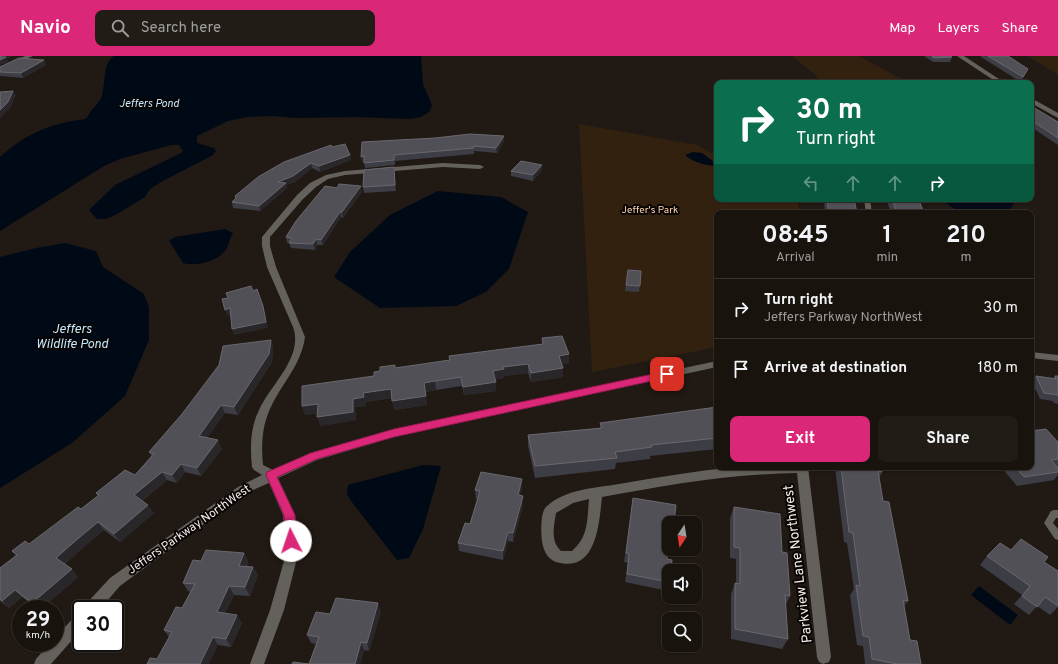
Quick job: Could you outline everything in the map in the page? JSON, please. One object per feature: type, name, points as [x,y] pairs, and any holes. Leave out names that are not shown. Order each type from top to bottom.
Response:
[{"type":"street","points":[[0,69],[30,56]]},
{"type":"street","points":[[960,56],[997,80]]},
{"type":"street","points":[[1034,102],[1058,116]]},
{"type":"street","points":[[257,664],[277,610],[292,554],[289,515],[271,475],[258,467],[255,451],[258,428],[267,403],[284,378],[296,355],[300,336],[267,254],[266,237],[300,197],[313,185],[326,177],[345,173],[442,165],[480,167]]},
{"type":"street","points":[[1034,355],[1058,358]]},
{"type":"street","name":"Jeffers Parkway NorthWest","points":[[98,600],[115,582],[187,528],[242,490],[314,456],[394,433],[714,365]]},
{"type":"street","name":"Parkview Lane Northwest","points":[[596,493],[592,532],[586,547],[575,557],[558,557],[549,548],[547,531],[550,510],[570,498],[596,493],[684,477],[752,470]]},
{"type":"street","name":"Parkview Lane Northwest","points":[[802,470],[824,657]]},
{"type":"street","points":[[41,664],[72,630]]},
{"type":"lane","points":[[1058,514],[1054,514],[1048,523],[1058,536]]},
{"type":"green space","points":[[792,56],[859,56],[903,80],[818,80],[817,76]]},
{"type":"green space","points":[[1028,56],[1058,56],[1058,75]]},
{"type":"green space","name":"Jeffer's Park","points":[[579,124],[697,145],[714,154],[714,202],[798,202],[799,210],[714,210],[714,348],[592,372]]},
{"type":"water","name":"Jeffers Pond","points":[[114,56],[421,56],[423,84],[432,105],[430,111],[421,117],[410,119],[356,117],[296,118],[272,116],[247,117],[228,121],[197,136],[197,143],[214,148],[216,151],[213,155],[161,182],[150,189],[145,197],[117,214],[106,219],[97,219],[89,210],[115,185],[181,153],[183,151],[179,145],[171,145],[120,159],[104,166],[0,231],[0,157],[29,136],[39,131],[60,124],[85,119],[101,98],[106,69],[110,60]]},
{"type":"water","points":[[693,152],[702,153],[714,162],[714,166],[691,160],[685,155]]},
{"type":"water","points":[[438,191],[501,197],[528,212],[509,269],[486,292],[456,306],[380,308],[334,277],[350,252],[390,215]]},
{"type":"water","points":[[945,202],[1015,202],[1011,208],[1007,210],[956,210]]},
{"type":"water","points":[[225,229],[233,233],[227,248],[224,253],[208,262],[195,264],[183,263],[169,241],[175,237]]},
{"type":"water","name":"Jeffers Wildlife Pond","points":[[65,243],[96,251],[103,267],[144,294],[149,307],[149,340],[125,396],[72,443],[0,488],[0,257],[36,248]]},
{"type":"water","points":[[423,465],[441,466],[423,529],[409,558],[397,560],[351,501],[347,494],[348,485]]},
{"type":"water","points":[[979,586],[1018,615],[1010,625],[971,595]]},
{"type":"building","points":[[0,56],[2,56],[1,57],[6,57],[0,60]]},
{"type":"building","points":[[932,56],[950,56],[952,57],[934,58]]},
{"type":"building","points":[[988,56],[1008,56],[1028,69],[1023,77]]},
{"type":"building","points":[[19,58],[44,60],[21,73],[0,72],[0,67]]},
{"type":"building","points":[[13,91],[8,102],[0,110],[0,92]]},
{"type":"building","points":[[1034,108],[1058,122],[1058,138],[1034,122]]},
{"type":"building","points":[[470,134],[504,136],[496,148],[473,146],[474,148],[394,155],[394,160],[364,163],[364,156],[361,157],[362,142],[435,138]]},
{"type":"building","points":[[345,144],[350,155],[319,166],[311,163],[293,176],[278,182],[286,183],[259,206],[232,202],[236,198],[235,196],[258,177],[284,162],[331,145],[332,147]]},
{"type":"building","points":[[521,161],[542,165],[533,175],[511,171]]},
{"type":"building","points":[[394,167],[395,185],[363,187],[364,170]]},
{"type":"building","points":[[339,184],[361,186],[342,212],[340,212],[321,240],[316,239],[313,244],[289,243],[292,238],[286,237],[296,221],[325,186],[337,188]]},
{"type":"building","points":[[827,202],[855,202],[856,210],[829,210]]},
{"type":"building","points":[[893,202],[920,202],[923,210],[896,210]]},
{"type":"building","points":[[628,270],[641,271],[640,286],[626,285]]},
{"type":"building","points":[[251,286],[253,291],[257,289],[263,306],[266,322],[232,329],[230,308],[225,310],[222,299],[228,298],[226,293]]},
{"type":"building","points":[[562,336],[569,354],[559,356],[563,368],[531,373],[528,364],[503,367],[504,369],[493,371],[496,382],[463,387],[461,377],[424,383],[426,396],[392,401],[391,389],[363,393],[364,397],[353,399],[353,412],[317,417],[318,404],[302,406],[302,386],[374,376],[374,372],[380,371],[380,367],[395,365],[395,368],[450,360],[449,356],[543,344],[542,338]]},
{"type":"building","points":[[271,340],[269,354],[234,407],[221,405],[199,436],[218,440],[197,468],[181,464],[172,475],[162,472],[134,495],[148,505],[114,534],[98,522],[56,558],[72,569],[36,600],[28,600],[15,590],[2,601],[0,599],[0,568],[17,555],[12,551],[25,541],[29,544],[78,507],[81,509],[99,495],[96,493],[125,470],[135,475],[154,454],[149,452],[182,414],[219,365],[223,346]]},
{"type":"building","points":[[1036,376],[1056,379],[1055,376],[1058,376],[1058,395],[1044,393]]},
{"type":"building","points":[[714,407],[714,438],[651,445],[652,447],[615,452],[617,458],[535,466],[528,435],[602,428],[600,423]]},
{"type":"building","points":[[1046,429],[1058,442],[1058,459],[1051,460],[1058,468],[1058,472],[1024,477],[1018,470],[1034,470],[1034,431]]},
{"type":"building","points":[[841,470],[882,470],[882,472],[878,471],[883,501],[889,502],[908,601],[903,600],[910,640],[917,641],[921,664],[897,664],[872,659],[869,637],[863,636],[856,585],[860,586],[853,533],[849,532]]},
{"type":"building","points":[[481,472],[522,479],[518,495],[523,496],[513,533],[508,532],[503,551],[458,543],[465,523],[470,524],[480,491],[475,490]]},
{"type":"building","points":[[633,498],[676,505],[675,516],[662,516],[662,556],[667,556],[667,559],[672,560],[672,564],[662,564],[662,581],[627,574],[629,554],[626,553]]},
{"type":"building","points":[[734,507],[780,514],[782,552],[787,553],[790,596],[785,595],[788,639],[735,629],[735,583],[740,584],[740,548],[734,547]]},
{"type":"building","points":[[1021,539],[1048,557],[1044,562],[1058,571],[1058,606],[1045,597],[1037,607],[1022,596],[1030,586],[987,556],[1000,543],[1011,550]]},
{"type":"building","points":[[206,550],[244,553],[239,566],[253,567],[245,587],[229,586],[217,612],[237,615],[226,639],[213,637],[200,664],[147,664],[150,658],[157,659],[172,632],[164,630],[176,607],[182,608],[195,584],[183,583],[193,560],[201,561]]},
{"type":"building","points":[[336,598],[378,603],[367,643],[361,642],[355,664],[309,664],[319,637],[307,635],[316,612],[330,614]]},
{"type":"building","points":[[293,662],[309,664],[292,664]]},
{"type":"route","points":[[291,541],[289,515],[271,475],[314,456],[394,433],[493,413],[581,392],[667,374]]}]
